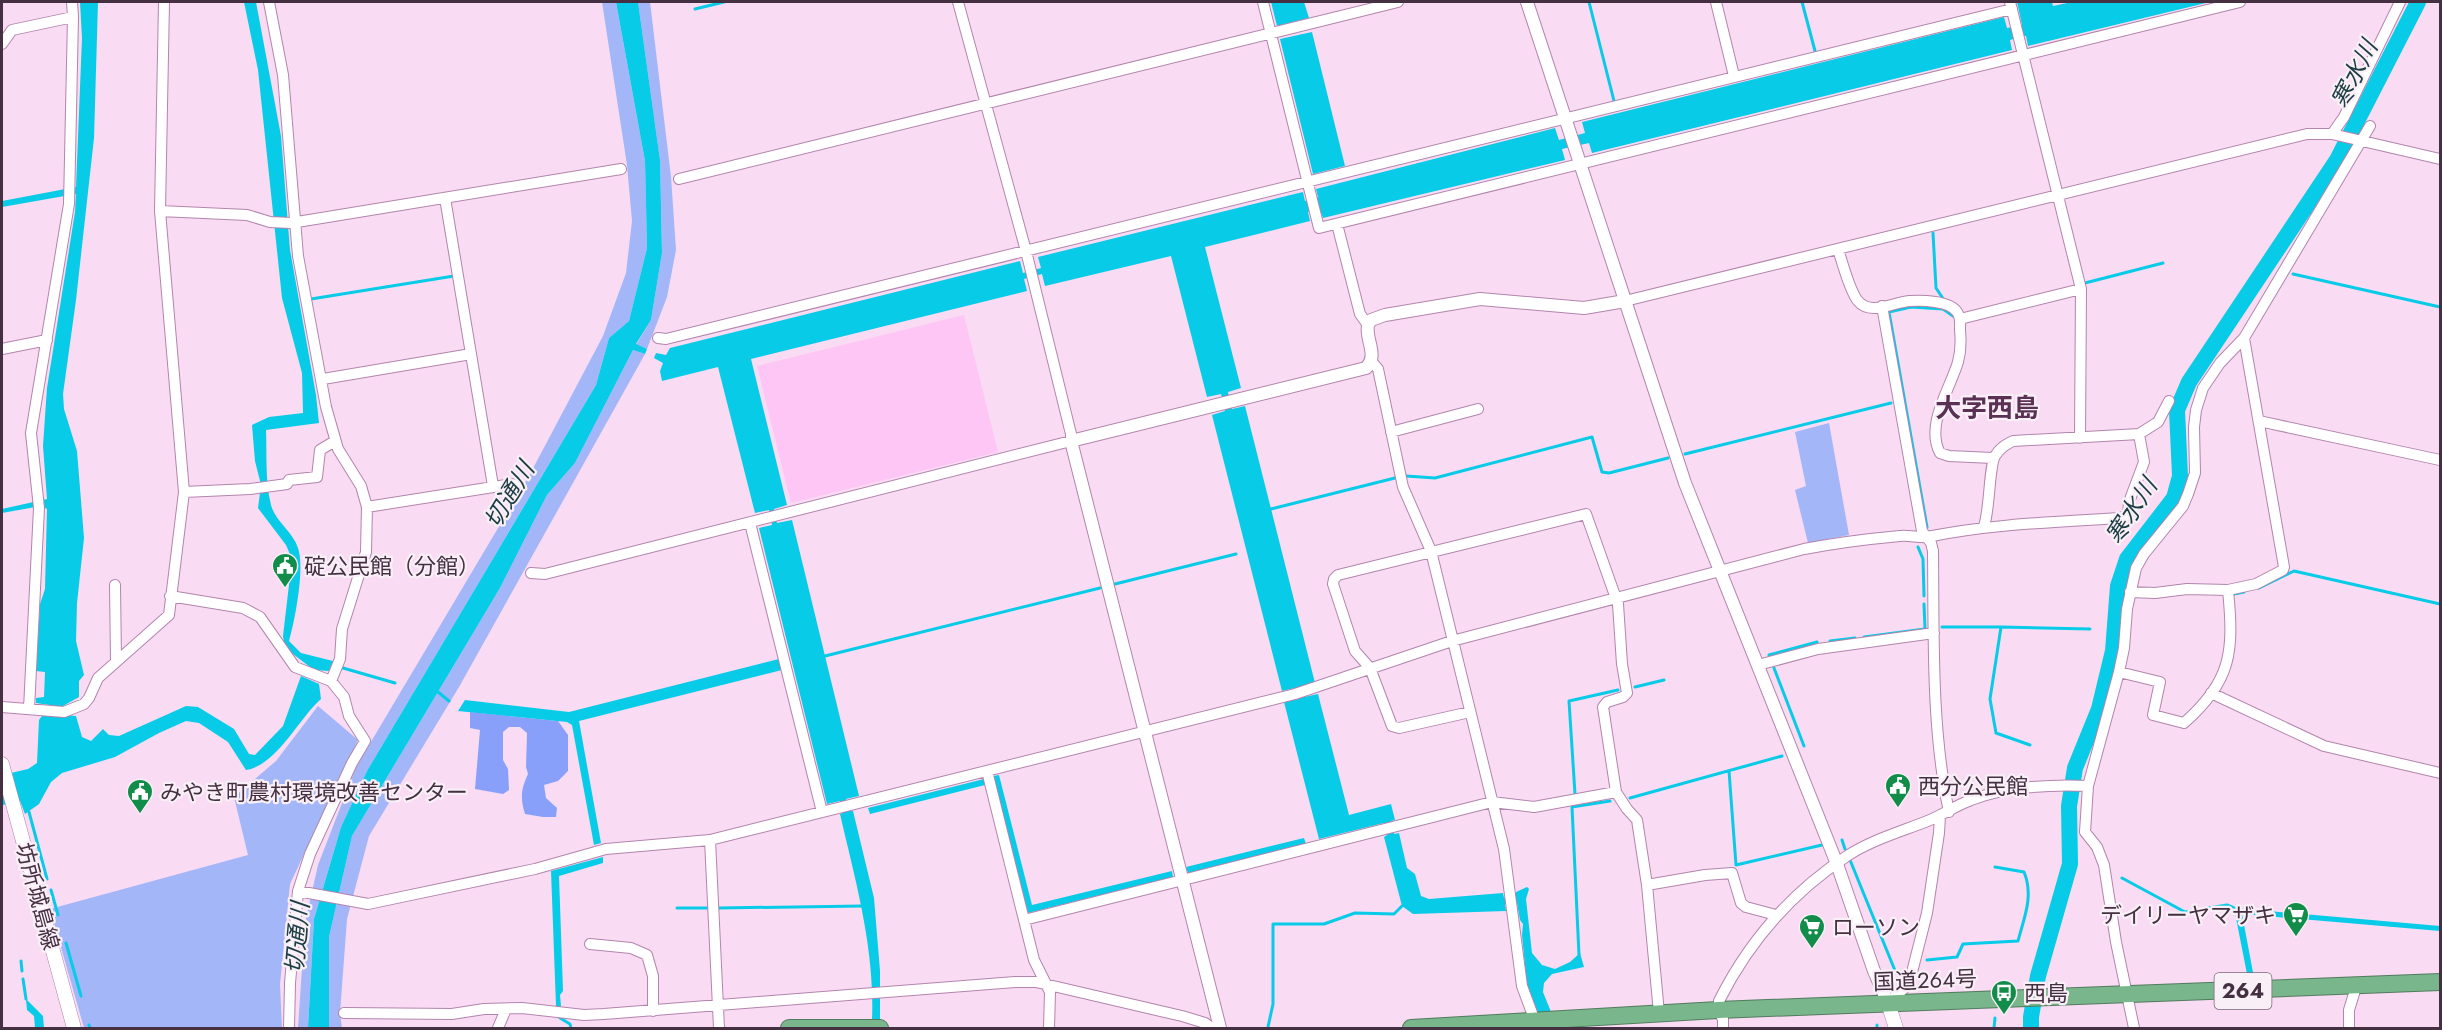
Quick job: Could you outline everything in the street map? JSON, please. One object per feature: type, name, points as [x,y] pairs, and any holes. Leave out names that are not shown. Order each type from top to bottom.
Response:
[{"type":"highway","name":"国道264号","points":[[1411,1029],[1535,1020],[1557,1024],[1659,1013],[1718,1010],[2440,982]]},
{"type":"highway","points":[[789,1029],[880,1029]]},
{"type":"main road","name":"坊所城島線","points":[[2,765],[74,1029]]},
{"type":"main road","points":[[1888,1003],[1896,1029]]},
{"type":"street","points":[[29,709],[39,504],[31,433],[69,192],[74,17],[72,2]]},
{"type":"street","points":[[2,707],[59,712],[84,704],[98,678],[169,615],[184,492],[160,211],[164,2]]},
{"type":"street","points":[[269,2],[283,75],[293,223],[323,379],[326,407],[335,441],[361,486],[367,507],[366,552],[342,629],[340,659],[331,681]]},
{"type":"street","points":[[958,2],[1032,274],[1071,441],[1220,1029]]},
{"type":"street","points":[[1263,2],[1319,228],[2240,2]]},
{"type":"street","points":[[679,179],[1398,2]]},
{"type":"street","points":[[1527,2],[1685,483],[1837,864],[1874,971],[1888,1003],[1909,984],[1927,913],[1944,814],[1934,633],[1933,551],[1931,543],[1922,531],[1882,306]]},
{"type":"street","points":[[1716,2],[1734,76]]},
{"type":"street","points":[[2334,135],[2400,2]]},
{"type":"street","points":[[658,338],[666,339],[1026,251],[2011,5],[2081,289],[2080,438]]},
{"type":"street","points":[[2,44],[12,30],[74,17]]},
{"type":"street","points":[[2134,1029],[2116,942],[2104,865],[2097,847],[2085,832],[2086,786],[2119,672],[2130,592],[2136,568],[2144,554],[2172,520],[2188,494],[2195,473],[2194,427],[2196,410],[2203,388],[2220,363],[2244,338],[2370,126]]},
{"type":"street","points":[[1368,325],[1371,320],[1385,315],[1480,300],[1584,308],[1625,301],[2307,134],[2334,135],[2440,159]]},
{"type":"street","points":[[160,211],[246,215],[270,222],[293,223],[621,169]]},
{"type":"street","points":[[445,198],[493,486]]},
{"type":"street","points":[[1337,224],[1360,314],[1368,325],[1372,362],[1378,369],[1403,487],[1431,551],[1504,849],[1522,986],[1535,1020]]},
{"type":"street","points":[[1838,250],[1856,299],[1863,307],[1872,308],[1911,300],[1936,302],[1951,306],[1957,311],[1960,319],[1959,360],[1935,427],[1936,446],[1940,453],[1949,456],[1994,458]]},
{"type":"street","points":[[1960,319],[2081,289]]},
{"type":"street","points":[[2130,592],[2155,593],[2187,589],[2228,590],[2256,584],[2283,570],[2244,338]]},
{"type":"street","points":[[2,349],[47,340]]},
{"type":"street","points":[[323,379],[471,354]]},
{"type":"street","points":[[531,573],[545,574],[750,524],[1366,368],[1372,362]]},
{"type":"street","points":[[1984,526],[1988,513],[1994,458],[2003,446],[2013,441],[2139,434],[2158,422],[2169,401]]},
{"type":"street","points":[[1391,432],[1478,410]]},
{"type":"street","points":[[2259,421],[2440,460]]},
{"type":"street","points":[[300,892],[368,904],[511,874],[606,849],[710,840],[1300,692],[1452,641],[1804,549],[1852,540],[1911,535],[1926,537],[1984,526],[2120,518],[2128,515],[2129,502],[2144,462],[2139,434]]},
{"type":"street","points":[[184,492],[258,488],[287,483],[289,480],[317,477],[320,450],[335,441]]},
{"type":"street","points":[[367,507],[493,486],[516,485]]},
{"type":"street","points":[[1470,712],[1399,728],[1392,726],[1370,668],[1355,651],[1333,584],[1334,579],[1338,575],[1431,551],[1586,514],[1616,597],[1627,693],[1623,697],[1607,702],[1603,707],[1616,792],[1637,820],[1647,885],[1659,1013]]},
{"type":"street","points":[[750,524],[822,812]]},
{"type":"street","points":[[115,585],[116,661]]},
{"type":"street","points":[[2119,672],[2160,682],[2153,715],[2184,723],[2219,685],[2228,658],[2231,631],[2228,590]]},
{"type":"street","points":[[170,596],[243,608],[260,617],[269,627],[276,643],[295,667],[331,681],[344,697],[349,716],[365,741],[352,763],[310,854],[300,892],[290,983],[289,1029]]},
{"type":"street","points":[[1758,665],[1818,649],[1934,633]]},
{"type":"street","points":[[2211,693],[2324,746],[2440,773]]},
{"type":"street","points":[[987,771],[1034,960],[1050,992],[1049,1029]]},
{"type":"street","points":[[1723,1029],[1724,1019],[1718,1010],[1723,993],[1747,950],[1776,915],[1802,890],[1848,855],[1971,800],[2001,792],[2086,786]]},
{"type":"street","points":[[1024,920],[1492,802],[1534,807],[1616,792]]},
{"type":"street","points":[[710,840],[719,1029]]},
{"type":"street","points":[[1647,885],[1705,874],[1731,873],[1741,903],[1746,907],[1776,915]]},
{"type":"street","points":[[590,944],[631,948],[647,955],[653,976],[653,1011]]},
{"type":"street","points":[[344,1013],[452,1014],[506,1009],[584,1015],[1015,982],[1045,984],[1182,1016],[1205,1023],[1212,1029]]},
{"type":"street","points":[[2349,1029],[2349,1010],[2356,987]]},
{"type":"street","points":[[498,1029],[506,1009]]},
{"type":"shaded area","points":[[80,2],[98,2],[94,138],[63,394],[64,409],[77,451],[84,538],[77,603],[76,641],[84,675],[79,681],[79,697],[63,706],[63,715],[76,716],[82,737],[91,741],[103,729],[109,735],[119,736],[186,706],[198,707],[234,729],[249,754],[255,755],[283,726],[301,676],[319,684],[321,699],[278,750],[257,766],[246,770],[228,742],[199,723],[186,721],[115,757],[62,773],[51,782],[39,804],[25,814],[20,801],[2,807],[2,775],[28,769],[37,763],[39,720],[42,716],[56,715],[56,706],[36,703],[36,698],[44,697],[45,672],[36,671],[40,604],[45,589],[47,509],[41,506],[2,513],[2,509],[47,499],[43,446],[47,388],[76,194],[2,207],[2,201],[76,187],[82,38]]},
{"type":"shaded area","points":[[244,2],[256,2],[281,136],[290,250],[319,423],[266,430],[268,487],[273,511],[296,542],[300,557],[298,594],[289,641],[301,653],[333,661],[329,671],[314,670],[285,648],[283,636],[292,559],[286,545],[258,508],[261,485],[255,461],[252,425],[269,417],[303,413],[302,373],[282,298],[258,70]]},
{"type":"shaded area","points":[[602,2],[616,2],[645,161],[647,248],[629,321],[609,338],[596,385],[367,771],[341,827],[314,919],[308,1028],[298,1028],[305,923],[318,865],[356,767],[529,476],[603,336],[626,273],[632,221],[627,165]]},
{"type":"shaded area","points":[[616,2],[638,2],[660,160],[662,253],[651,320],[636,344],[647,349],[645,354],[633,350],[575,463],[547,495],[500,588],[352,836],[329,937],[329,1028],[308,1028],[314,919],[341,827],[367,771],[596,385],[609,338],[629,321],[647,248],[645,161]]},
{"type":"shaded area","points":[[638,2],[650,2],[671,177],[676,250],[667,297],[647,349],[636,345],[651,320],[662,253],[660,160]]},
{"type":"shaded area","points":[[1271,2],[1304,2],[1309,18],[1277,26]]},
{"type":"shaded area","points":[[2017,2],[2052,2],[2053,6],[2072,2],[2210,2],[2028,46],[2026,36],[2024,36],[2010,40],[2012,50],[1592,153],[1589,143],[1562,149],[1565,160],[1323,218],[1320,209],[1308,212],[1310,221],[1205,247],[1241,388],[1228,392],[1232,409],[1245,406],[1315,683],[1302,686],[1304,697],[1318,694],[1349,815],[1391,804],[1395,820],[1391,821],[1394,834],[1399,833],[1407,868],[1415,874],[1421,896],[1429,899],[1503,893],[1504,898],[1516,897],[1516,892],[1527,887],[1529,889],[1526,899],[1532,953],[1542,965],[1555,969],[1570,962],[1580,953],[1584,967],[1552,974],[1544,983],[1543,992],[1551,1012],[1538,1013],[1527,986],[1523,924],[1517,903],[1505,904],[1506,911],[1413,914],[1402,906],[1384,837],[1387,835],[1384,823],[1319,839],[1284,702],[1298,699],[1295,688],[1282,691],[1212,415],[1225,411],[1221,394],[1207,397],[1171,256],[1045,286],[1042,274],[1024,279],[1027,291],[751,359],[787,505],[774,509],[777,523],[792,520],[859,796],[846,799],[849,811],[853,811],[874,898],[880,971],[880,1021],[872,1020],[871,968],[858,891],[840,814],[843,813],[840,801],[827,804],[759,528],[772,525],[769,510],[755,513],[718,367],[662,381],[660,371],[663,363],[654,358],[656,353],[666,355],[670,348],[1020,261],[1023,273],[1041,268],[1038,257],[1303,192],[1305,201],[1318,197],[1316,189],[1555,128],[1559,140],[1585,133],[1582,122],[2004,17],[2007,28],[2022,25]]},
{"type":"shaded area","points":[[1312,32],[1345,166],[1313,174],[1280,39]]},
{"type":"shaded area","points":[[964,315],[998,452],[791,503],[757,366]]},
{"type":"shaded area","points":[[633,350],[645,354],[459,687],[369,836],[347,919],[340,1013],[342,1028],[329,1028],[329,937],[352,836],[500,588],[547,495],[575,463]]},
{"type":"shaded area","points":[[1829,423],[1849,535],[1808,543],[1795,490],[1806,486],[1795,432]]},
{"type":"shaded area","points":[[779,659],[782,670],[579,721],[601,843],[594,845],[572,725],[567,722],[458,711],[465,700],[569,712]]},
{"type":"shaded area","points":[[318,706],[358,740],[290,884],[280,984],[282,1028],[84,1028],[50,909],[248,855],[234,797],[276,761]]},
{"type":"shaded area","points":[[470,712],[558,721],[568,735],[568,771],[558,781],[544,785],[546,798],[557,808],[556,817],[525,814],[522,794],[528,774],[526,767],[527,733],[520,727],[509,727],[503,732],[503,760],[508,769],[509,790],[503,794],[475,789],[480,730],[470,728]]},
{"type":"shaded area","points":[[999,775],[1032,905],[1172,871],[1173,877],[1028,913],[993,776]]},
{"type":"shaded area","points":[[984,779],[985,785],[870,814],[868,808]]},
{"type":"shaded area","points":[[1304,838],[1306,844],[1188,873],[1186,867]]},
{"type":"shaded area","points":[[603,857],[603,863],[559,876],[563,991],[560,995],[561,1006],[559,1007],[556,1006],[551,871]]},
{"type":"shaded area","points":[[2234,908],[2440,926],[2440,931],[2242,914],[2255,983],[2249,984]]},
{"type":"shaded area","points":[[26,999],[43,1016],[44,1028],[35,1028],[34,1016],[27,1010]]},
{"type":"waterway","points":[[695,9],[724,2]]},
{"type":"waterway","points":[[1589,2],[1614,101]]},
{"type":"waterway","points":[[1802,2],[1815,51]]},
{"type":"waterway","name":"寒水川","points":[[2031,1028],[2038,976],[2070,864],[2069,806],[2075,768],[2099,709],[2113,651],[2118,586],[2127,559],[2174,498],[2180,476],[2177,410],[2189,382],[2337,160],[2418,2]]},
{"type":"waterway","points":[[1933,233],[1936,288],[1944,300]]},
{"type":"waterway","points":[[2085,283],[2163,263]]},
{"type":"waterway","points":[[2293,274],[2440,307]]},
{"type":"waterway","points":[[311,299],[454,276]]},
{"type":"waterway","points":[[1927,527],[1889,312],[1911,307],[1943,309],[1953,316]]},
{"type":"waterway","points":[[1685,454],[1891,403]]},
{"type":"waterway","points":[[1406,476],[1435,478],[1592,437],[1602,472],[1609,473],[1668,458]]},
{"type":"waterway","points":[[1271,509],[1395,478]]},
{"type":"waterway","points":[[1918,547],[1923,559],[1924,596]]},
{"type":"waterway","points":[[1115,584],[1236,554]]},
{"type":"waterway","points":[[2259,588],[2294,571],[2440,604]]},
{"type":"waterway","points":[[825,656],[1100,588]]},
{"type":"waterway","points":[[2234,594],[2244,592]]},
{"type":"waterway","points":[[1864,637],[1925,629],[1924,604]]},
{"type":"waterway","points":[[1942,627],[2001,627]]},
{"type":"waterway","points":[[2030,745],[1996,733],[1990,699],[2001,627],[2090,629]]},
{"type":"waterway","points":[[1830,641],[1855,638]]},
{"type":"waterway","points":[[1769,655],[1817,642]]},
{"type":"waterway","points":[[343,668],[395,683]]},
{"type":"waterway","points":[[1774,668],[1804,746]]},
{"type":"waterway","points":[[1635,687],[1664,680]]},
{"type":"waterway","points":[[1575,794],[1569,701],[1618,690]]},
{"type":"waterway","points":[[438,692],[449,701]]},
{"type":"waterway","points":[[1630,798],[1782,756]]},
{"type":"waterway","points":[[1729,771],[1736,865],[1822,845]]},
{"type":"waterway","points":[[1579,955],[1572,807],[1610,801]]},
{"type":"waterway","points":[[29,812],[47,879]]},
{"type":"waterway","points":[[1842,840],[1845,849]]},
{"type":"waterway","points":[[1850,860],[1896,973]]},
{"type":"waterway","points":[[1927,960],[1957,957],[1963,944],[2018,941],[2027,907],[2027,881],[2024,872],[1995,867]]},
{"type":"waterway","points":[[2122,878],[2185,912],[2227,905],[2234,908]]},
{"type":"waterway","points":[[51,890],[58,915]]},
{"type":"waterway","points":[[719,908],[862,906]]},
{"type":"waterway","points":[[1268,1027],[1273,1004],[1273,924],[1324,924],[1355,913],[1394,914],[1402,906]]},
{"type":"waterway","points":[[677,908],[707,908]]},
{"type":"waterway","points":[[66,943],[81,996]]},
{"type":"waterway","points":[[21,961],[22,971]]},
{"type":"waterway","points":[[23,979],[26,999]]},
{"type":"waterway","points":[[560,1018],[570,1024],[571,1028]]},
{"type":"waterway","points":[[1994,1028],[1995,1018]]},
{"type":"place","name":"碇公民館（分館）","points":[[285,589]]},
{"type":"place","name":"西分公民館","points":[[1898,809]]},
{"type":"place","name":"みやき町農村環境改善センター","points":[[140,815]]},
{"type":"place","name":"デイリーヤマザキ","points":[[2296,938]]},
{"type":"place","name":"ローソン","points":[[1812,950]]},
{"type":"place","name":"西島","points":[[2004,1016]]},
{"type":"district","name":"大字西島","points":[[1987,408]]},
{"type":"water label","name":"切通川","points":[[509,495]]},
{"type":"water label","name":"切通川","points":[[297,938]]}]
